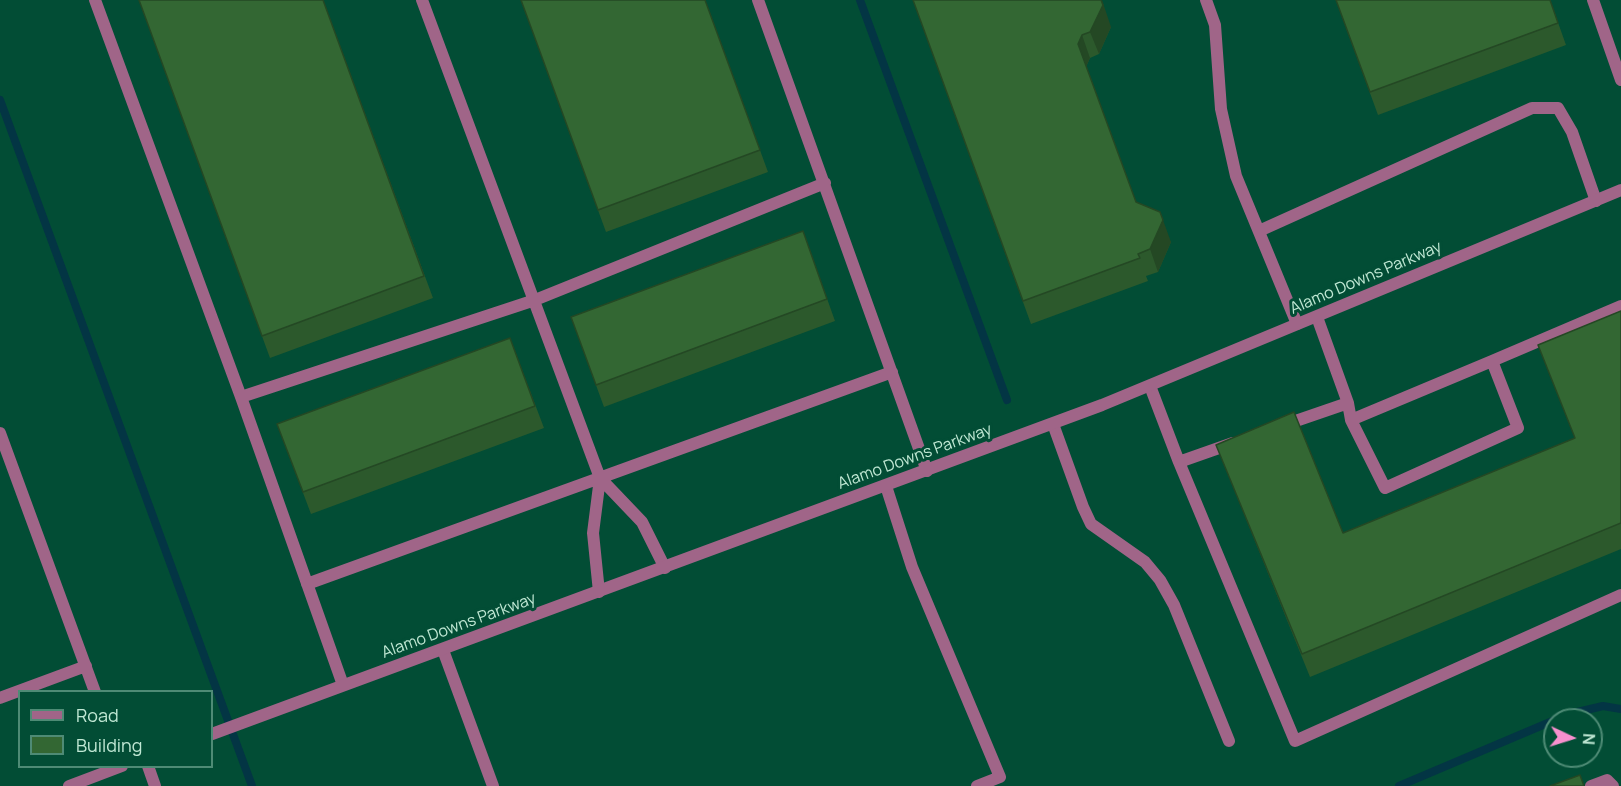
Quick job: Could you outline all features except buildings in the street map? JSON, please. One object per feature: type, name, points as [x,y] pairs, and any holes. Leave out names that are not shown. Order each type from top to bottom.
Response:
[{"type":"street","points":[[95,0],[241,397],[343,685]]},
{"type":"street","points":[[422,0],[600,478],[642,522],[665,568]]},
{"type":"street","points":[[758,0],[927,471]]},
{"type":"street","points":[[1206,0],[1215,25],[1221,109],[1236,176],[1298,324]]},
{"type":"street","points":[[1593,0],[1621,80]]},
{"type":"street","points":[[1259,231],[1532,108],[1558,108],[1572,132],[1596,201]]},
{"type":"street","points":[[241,397],[535,300],[825,183]]},
{"type":"street","name":"Alamo Downs Parkway","points":[[213,734],[1053,424],[1150,386],[1621,190]]},
{"type":"street","points":[[1351,420],[1621,306]]},
{"type":"street","points":[[1317,316],[1348,403],[1351,420],[1385,488],[1518,428],[1492,361]]},
{"type":"street","points":[[307,584],[892,372]]},
{"type":"street","points":[[1150,386],[1179,462],[1295,741],[1621,595]]},
{"type":"street","points":[[1269,430],[1348,403]]},
{"type":"street","points":[[1053,424],[1083,507],[1092,524],[1144,562],[1161,580],[1174,604],[1229,741]]},
{"type":"street","points":[[0,433],[94,690]]},
{"type":"street","points":[[1179,462],[1246,438]]},
{"type":"street","points":[[599,592],[593,533],[600,478]]},
{"type":"street","points":[[886,486],[912,567],[1000,777],[977,786]]},
{"type":"street","points":[[443,650],[493,786]]},
{"type":"street","points":[[22,690],[86,666]]},
{"type":"street","points":[[0,698],[18,691]]},
{"type":"street","points":[[69,786],[119,768]]},
{"type":"street","points":[[149,768],[155,786]]},
{"type":"street","points":[[1591,786],[1606,780],[1613,786]]},
{"type":"waterway","points":[[860,0],[1007,400]]},
{"type":"waterway","points":[[0,100],[252,786]]},
{"type":"waterway","points":[[1399,786],[1569,714],[1603,706],[1621,709]]}]
